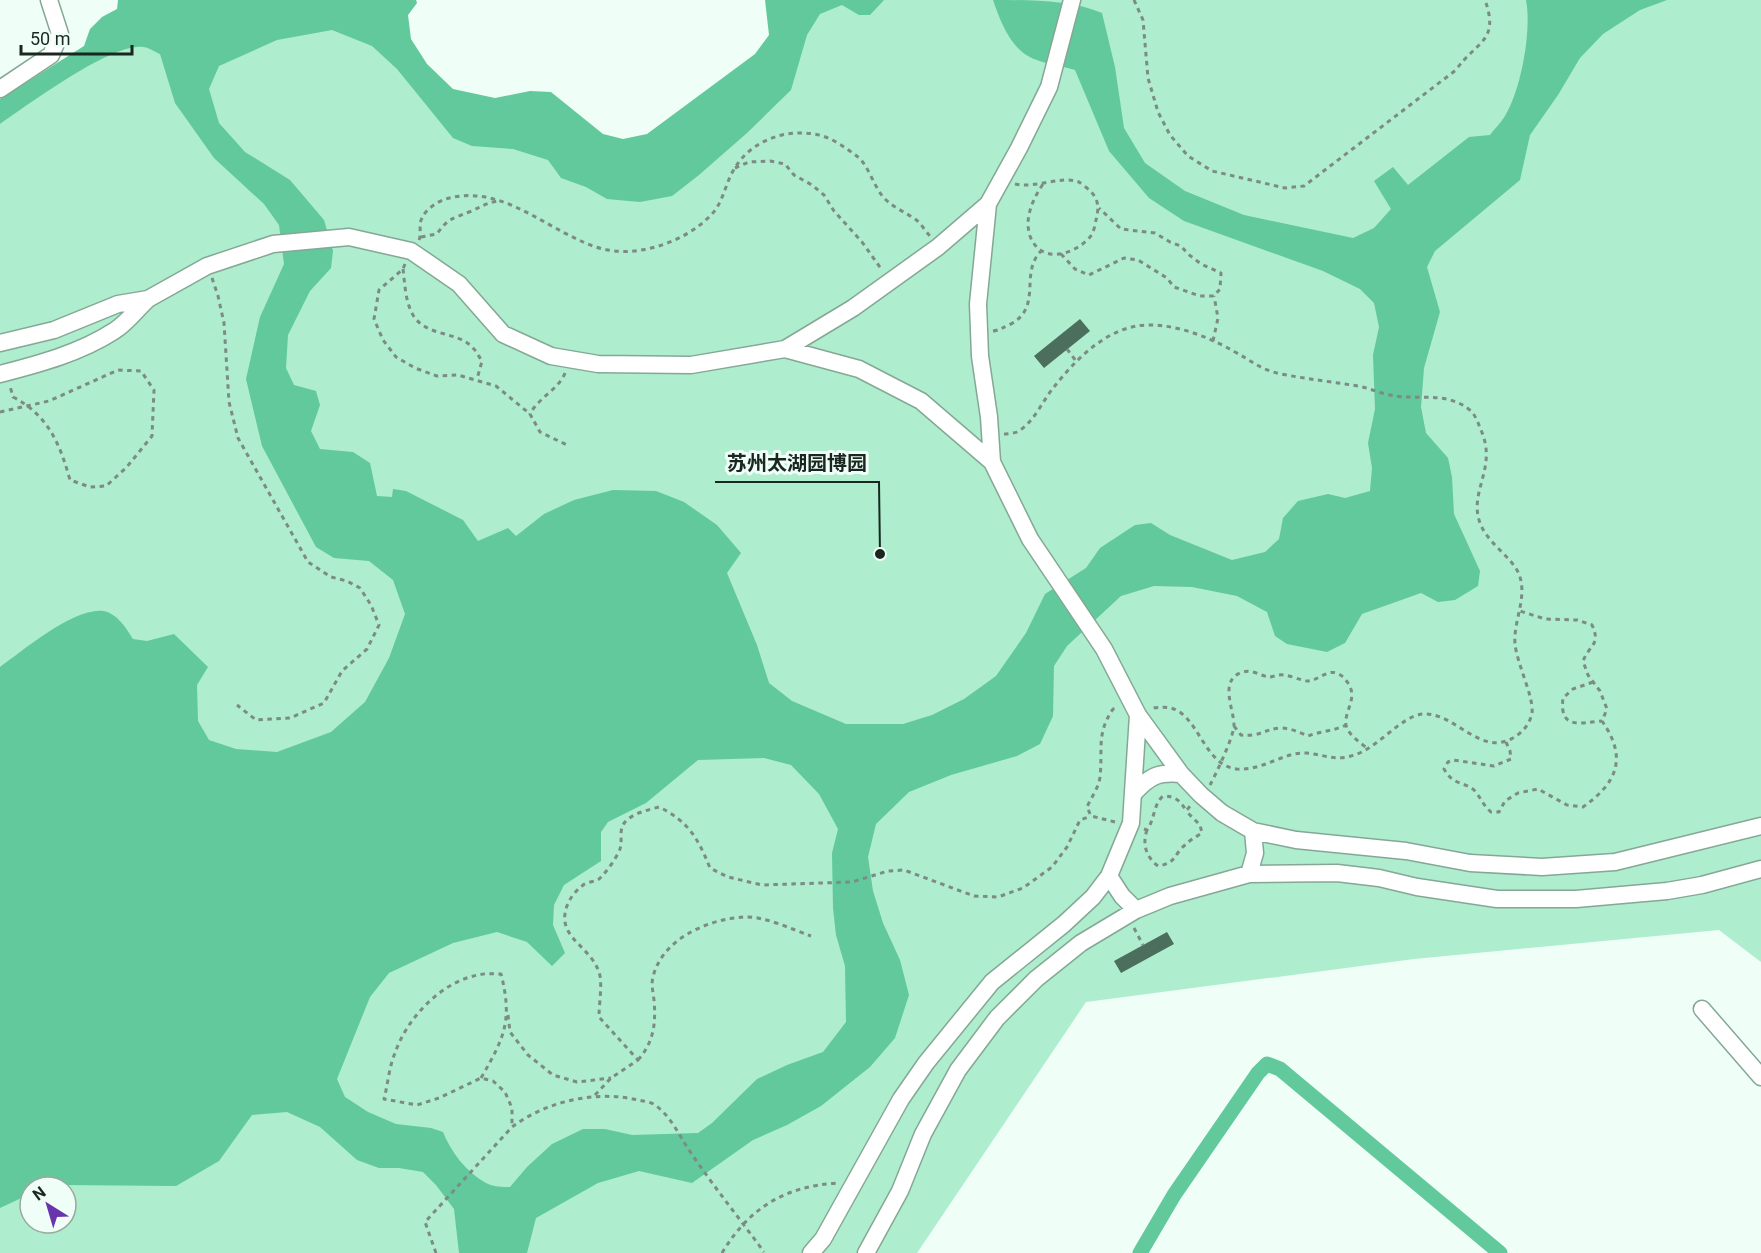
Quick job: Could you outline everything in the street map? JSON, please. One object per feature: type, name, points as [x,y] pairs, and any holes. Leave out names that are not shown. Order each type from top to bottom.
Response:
[{"type":"street","points":[[0,88],[51,55],[60,34],[49,0]]},
{"type":"street","points":[[3,373],[41,364],[82,348],[116,330],[148,299],[207,266],[273,244],[349,237],[416,244],[459,284],[503,334],[551,356],[598,364],[691,365],[785,349],[853,308],[890,282],[938,247],[988,204],[1049,87],[1072,0]]},
{"type":"street","points":[[988,204],[978,304],[980,356],[991,435],[992,462]]},
{"type":"street","points":[[0,343],[54,330],[118,304],[148,299]]},
{"type":"street","points":[[785,349],[859,369],[921,401],[992,462],[1030,539],[1104,649],[1136,711],[1181,774],[1201,795],[1222,813],[1253,831],[1296,840],[1406,851],[1470,863],[1542,867],[1615,862],[1761,826]]},
{"type":"street","points":[[811,1253],[823,1239],[901,1099],[926,1063],[992,982],[1065,924],[1093,897],[1109,876],[1139,826],[1134,774],[1136,711]]},
{"type":"street","points":[[1135,792],[1147,779],[1164,772],[1181,774]]},
{"type":"street","points":[[1249,874],[1255,853],[1253,831]]},
{"type":"street","points":[[866,1253],[900,1191],[922,1134],[957,1070],[997,1018],[1036,979],[1081,943],[1136,910],[1189,890],[1249,874],[1337,873],[1379,878],[1417,887],[1497,899],[1576,899],[1667,891],[1702,885],[1761,869]]},
{"type":"street","points":[[1109,876],[1122,896],[1136,910]]},
{"type":"street","points":[[1702,1010],[1761,1077]]},
{"type":"path","points":[[1134,0],[1143,20],[1148,78],[1158,112],[1170,135],[1188,156],[1212,171],[1285,188],[1304,186],[1456,70],[1464,58],[1480,46],[1488,34],[1490,15],[1485,0]]},
{"type":"path","points":[[567,445],[540,432],[530,414],[496,386],[458,375],[437,376],[415,368],[396,357],[383,340],[374,319],[379,290],[403,269],[416,244],[422,217],[438,201],[458,195],[487,197],[512,205],[581,242],[604,250],[633,252],[656,247],[684,236],[709,218],[724,196],[734,169],[745,153],[766,139],[790,133],[816,134],[835,142],[861,159],[883,198],[902,213],[916,219],[938,247]]},
{"type":"path","points":[[734,169],[749,162],[770,161],[785,164],[794,175],[813,185],[824,195],[834,211],[862,242],[890,282]]},
{"type":"path","points":[[1002,180],[1023,186],[1062,181],[1079,182],[1094,194],[1099,208],[1121,229],[1155,233],[1180,246],[1201,264],[1221,273],[1220,289],[1214,296],[1200,296],[1173,288],[1167,278],[1138,260],[1124,258],[1089,275],[1075,269],[1061,254]]},
{"type":"path","points":[[1043,184],[1031,207],[1028,223],[1030,236],[1041,251],[1057,256],[1076,250],[1092,235],[1099,208]]},
{"type":"path","points":[[416,244],[437,234],[443,225],[455,215],[468,213],[498,200]]},
{"type":"path","points":[[979,331],[999,330],[1016,321],[1027,310],[1034,259],[1041,251]]},
{"type":"path","points":[[207,266],[218,296],[224,323],[229,402],[238,438],[308,562],[331,577],[347,581],[360,588],[371,605],[379,625],[367,649],[342,671],[324,703],[290,718],[256,720],[237,705]]},
{"type":"path","points":[[403,269],[405,293],[413,315],[426,329],[459,338],[474,348],[482,361],[477,379]]},
{"type":"path","points":[[1212,342],[1218,318],[1214,296]]},
{"type":"path","points":[[991,435],[1016,432],[1028,422],[1053,387],[1076,361],[1118,331],[1144,325],[1168,326],[1212,342],[1234,351],[1265,371],[1360,386],[1392,396],[1444,398],[1473,413],[1487,449],[1486,468],[1476,504],[1480,523],[1493,544],[1518,573],[1522,589],[1520,610],[1514,629],[1516,648],[1533,710],[1529,724],[1517,737],[1501,744],[1485,741],[1439,718],[1424,714],[1407,719],[1368,749],[1351,756],[1329,758],[1305,753],[1288,756],[1269,765],[1233,769],[1220,761],[1202,743],[1186,718],[1178,711],[1167,707],[1136,711],[1113,709],[1105,721],[1101,741],[1100,779],[1087,807],[1091,816]]},
{"type":"path","points":[[1067,349],[1076,361]]},
{"type":"path","points":[[530,414],[536,402],[563,378],[570,360]]},
{"type":"path","points":[[0,412],[29,405],[50,401],[118,370],[141,370],[154,390],[152,436],[126,468],[106,486],[90,487],[70,480],[64,458],[48,426],[29,405],[13,397],[3,373]]},
{"type":"path","points":[[1506,742],[1510,751],[1510,759],[1494,766],[1453,760],[1448,762],[1444,769],[1449,778],[1474,790],[1484,806],[1491,812],[1499,812],[1505,801],[1518,793],[1538,789],[1567,805],[1583,807],[1598,796],[1609,782],[1618,761],[1614,744],[1602,722],[1607,709],[1583,661],[1587,652],[1594,646],[1597,636],[1592,625],[1577,620],[1545,619],[1520,610]]},
{"type":"path","points":[[1346,725],[1308,736],[1294,730],[1278,728],[1254,736],[1241,735],[1234,726],[1228,694],[1233,680],[1243,672],[1254,672],[1271,678],[1282,675],[1305,682],[1334,672],[1342,676],[1351,686],[1352,698],[1346,725],[1351,734],[1368,749]]},
{"type":"path","points":[[1593,682],[1573,689],[1563,698],[1561,711],[1565,719],[1574,724],[1602,722]]},
{"type":"path","points":[[1186,811],[1209,786],[1217,772],[1234,726]]},
{"type":"path","points":[[638,1060],[599,1017],[600,976],[589,954],[572,937],[565,925],[565,911],[571,898],[582,886],[598,879],[611,864],[621,848],[620,830],[626,821],[636,815],[659,807],[675,815],[691,829],[710,868],[728,877],[755,884],[852,882],[888,871],[904,870],[974,896],[998,897],[1023,888],[1052,867],[1080,820],[1091,816],[1139,826],[1152,824],[1157,801],[1163,796],[1171,796],[1182,802],[1186,811],[1200,825],[1202,833],[1182,846],[1176,858],[1168,864],[1158,866],[1149,859],[1139,826]]},
{"type":"path","points":[[595,1095],[611,1078],[638,1060],[647,1050],[653,1032],[652,979],[660,957],[672,944],[690,933],[717,922],[745,917],[811,936]]},
{"type":"path","points":[[507,1013],[501,1038],[481,1078],[439,1098],[417,1105],[384,1099],[395,1053],[407,1030],[423,1008],[445,990],[464,979],[479,974],[501,974],[506,994],[510,1032],[528,1054],[553,1075],[577,1082],[611,1078]]},
{"type":"path","points":[[481,1078],[493,1081],[505,1092],[512,1108],[512,1127]]},
{"type":"path","points":[[436,1253],[425,1222],[512,1127],[527,1117],[595,1095],[621,1096],[653,1103],[668,1117],[690,1152],[764,1252]]},
{"type":"path","points":[[722,1253],[735,1232],[770,1202],[801,1190],[829,1184],[856,1182]]},
{"type":"shaded area","points":[[118,0],[416,0],[417,3],[408,15],[411,39],[427,64],[453,89],[495,98],[530,91],[551,92],[603,134],[623,139],[647,134],[755,54],[769,35],[765,0],[884,0],[870,15],[859,15],[842,5],[820,14],[807,35],[791,90],[747,133],[672,196],[640,202],[607,199],[586,187],[561,178],[548,160],[513,149],[472,146],[453,138],[397,69],[372,46],[332,30],[277,40],[219,66],[209,89],[219,123],[245,152],[290,180],[324,220],[333,251],[331,268],[310,291],[288,335],[286,368],[294,385],[316,391],[320,405],[311,431],[320,449],[353,452],[370,463],[377,496],[392,497],[393,489],[406,491],[463,520],[478,541],[508,528],[516,536],[544,514],[574,500],[613,490],[656,491],[684,502],[717,525],[741,553],[727,573],[757,645],[769,683],[792,701],[846,724],[903,724],[932,715],[964,699],[996,676],[1026,633],[1045,594],[1086,568],[1100,548],[1135,525],[1151,523],[1170,535],[1232,560],[1265,552],[1279,539],[1283,518],[1298,501],[1328,494],[1345,498],[1370,491],[1372,468],[1368,443],[1375,409],[1373,355],[1379,327],[1374,303],[1360,289],[1323,271],[1184,221],[1149,198],[1109,151],[1075,70],[1038,61],[1021,51],[1010,39],[993,0],[1063,3],[1102,13],[1115,67],[1124,128],[1145,163],[1185,191],[1244,215],[1353,238],[1374,228],[1391,209],[1374,181],[1393,167],[1408,185],[1469,137],[1490,135],[1503,119],[1516,91],[1524,60],[1528,27],[1526,0],[1667,0],[1640,10],[1603,34],[1580,58],[1530,135],[1520,180],[1435,251],[1427,267],[1440,312],[1424,368],[1421,407],[1426,433],[1448,458],[1452,477],[1454,514],[1480,571],[1478,586],[1455,600],[1438,602],[1421,593],[1362,614],[1345,643],[1327,652],[1287,644],[1275,636],[1267,612],[1237,596],[1192,587],[1154,586],[1121,596],[1067,646],[1054,666],[1053,716],[1040,744],[1017,756],[951,775],[909,792],[876,824],[868,857],[873,891],[883,923],[900,960],[909,995],[895,1038],[870,1067],[821,1106],[753,1140],[692,1183],[639,1171],[598,1183],[536,1218],[527,1253],[459,1253],[454,1209],[423,1172],[399,1168],[379,1168],[357,1160],[320,1127],[287,1112],[252,1115],[219,1161],[176,1186],[78,1185],[78,1175],[18,1175],[18,1200],[0,1208],[0,667],[64,623],[91,612],[108,612],[121,622],[133,639],[147,641],[174,634],[208,667],[197,685],[198,721],[209,740],[236,749],[277,752],[331,732],[365,702],[389,658],[405,614],[393,580],[369,561],[334,558],[316,547],[262,446],[246,379],[260,317],[284,264],[279,225],[264,204],[214,158],[175,103],[160,54],[143,47],[129,48],[111,55],[49,90],[0,124],[0,99],[84,46],[90,29],[102,17],[117,9]],"holes":[[[764,758],[791,765],[819,794],[838,829],[832,853],[833,908],[836,935],[845,966],[846,1022],[823,1052],[757,1079],[712,1123],[698,1133],[632,1135],[605,1129],[583,1129],[552,1144],[527,1167],[510,1187],[498,1187],[472,1173],[450,1147],[443,1132],[431,1128],[396,1124],[368,1112],[345,1097],[337,1079],[370,997],[389,973],[453,943],[497,932],[527,942],[552,966],[565,953],[553,925],[554,905],[564,885],[601,861],[601,832],[608,822],[646,803],[698,760]]]},
{"type":"shaded area","points":[[786,0],[1761,0],[1761,962],[1719,930],[1414,959],[1086,1002],[917,1253],[0,1253],[0,116],[86,58],[162,33],[360,14],[434,86],[652,178],[780,80]]},
{"type":"building","points":[[1080,319],[1090,331],[1044,368],[1034,356]]},
{"type":"building","points":[[1167,932],[1174,944],[1121,973],[1114,961]]},
{"type":"waterway","points":[[1140,1253],[1174,1195],[1258,1073],[1267,1064],[1280,1069],[1500,1253]]},
{"type":"place","name":"苏州太湖园博园","points":[[880,554]]}]
